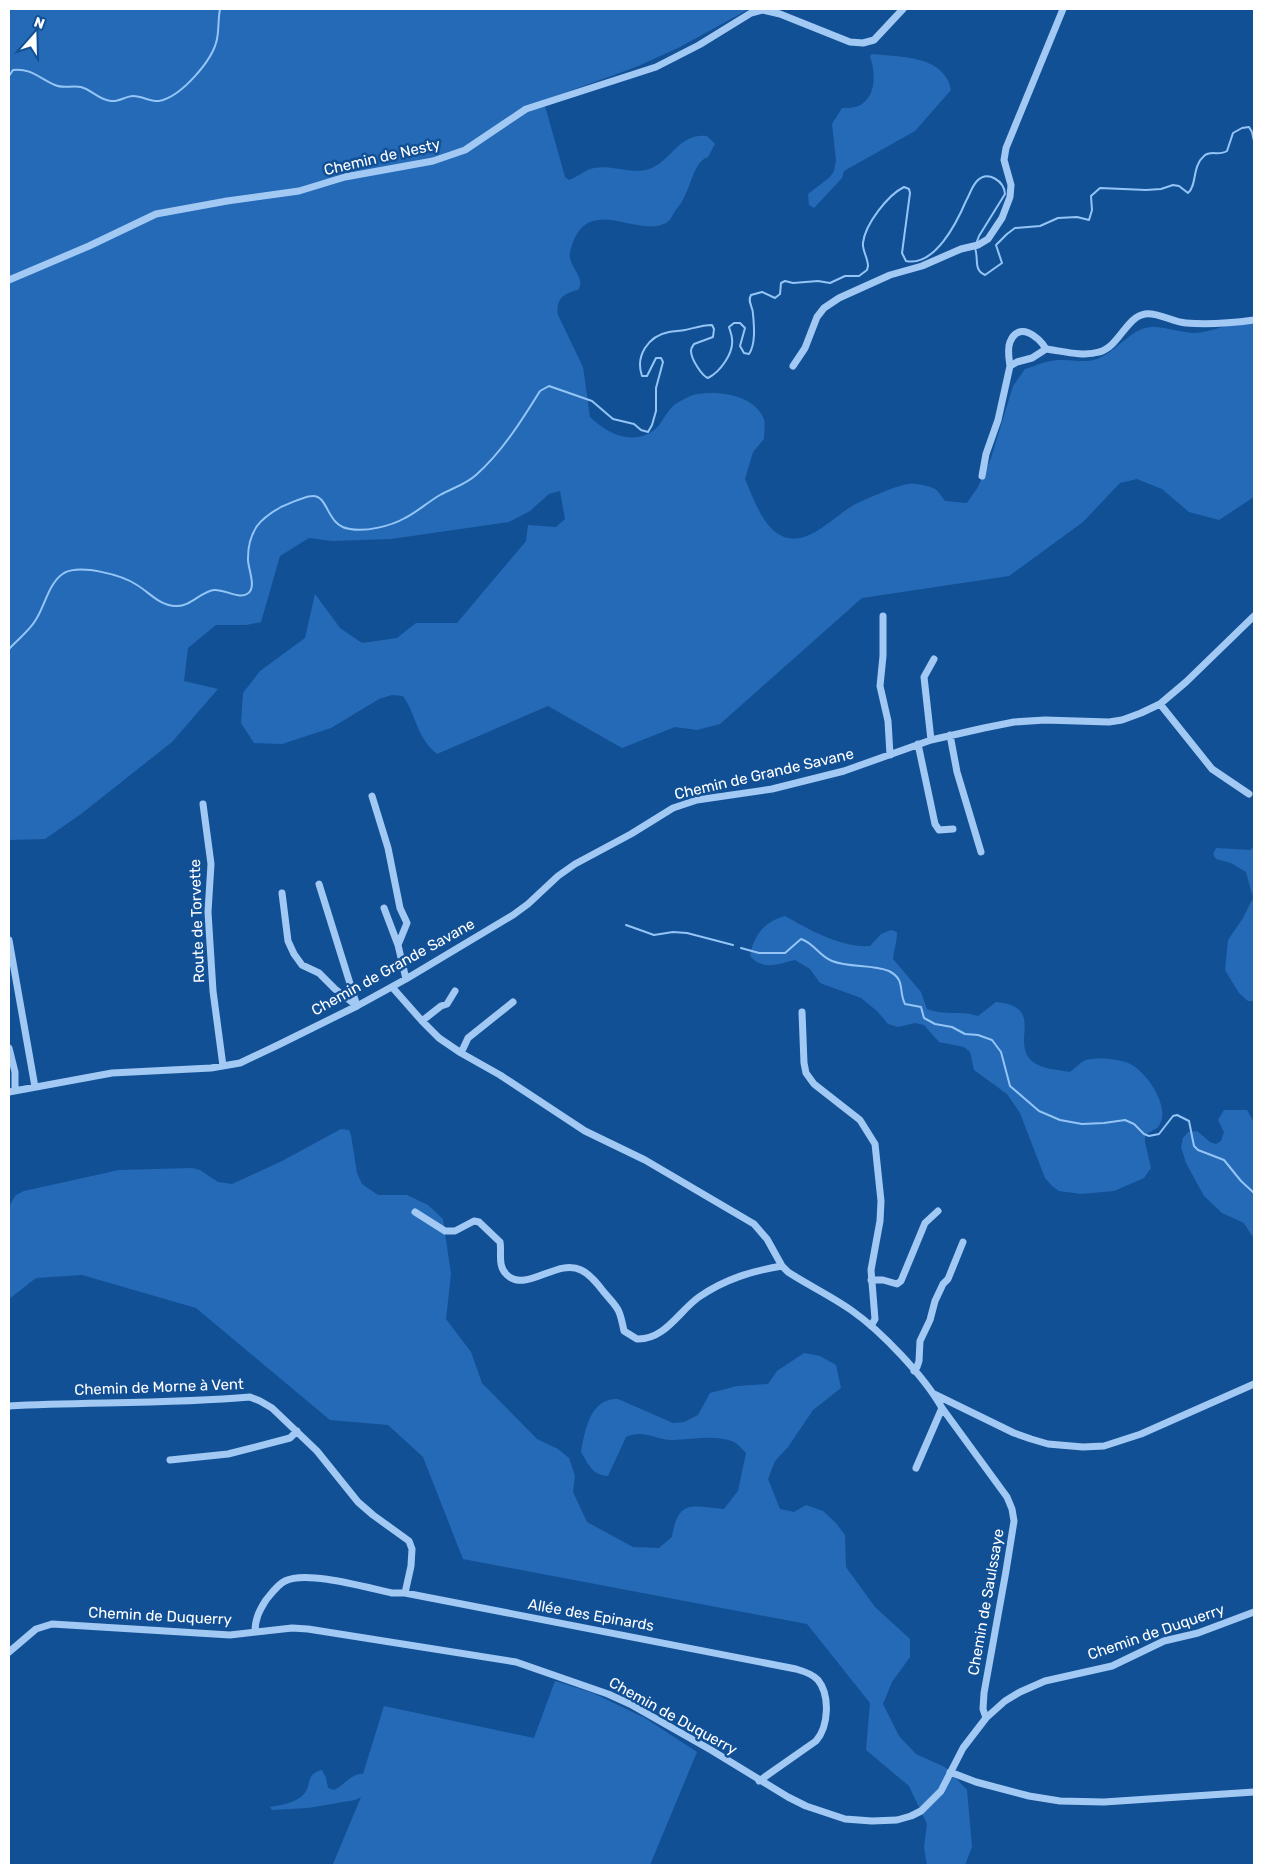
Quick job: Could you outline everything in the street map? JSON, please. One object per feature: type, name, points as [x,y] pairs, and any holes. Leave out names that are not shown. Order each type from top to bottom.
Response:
[{"type":"street","name":"Chemin de Nesty","points":[[9,280],[89,246],[156,214],[298,191],[345,177],[433,161],[465,150],[526,109],[656,66],[699,45],[751,13],[762,10],[780,14],[842,40],[863,43],[874,40],[903,9]]},
{"type":"street","points":[[793,366],[805,348],[817,317],[824,308],[839,298],[890,275],[922,266],[978,245],[988,239],[997,225],[1010,196],[1010,185],[1004,160],[1006,148],[1063,9]]},
{"type":"street","points":[[1010,366],[1032,358],[1046,349],[1089,354],[1101,352],[1114,344],[1136,318],[1144,314],[1155,314],[1185,323],[1254,320]]},
{"type":"street","points":[[982,476],[986,454],[998,420],[1010,366],[1008,354],[1010,342],[1015,334],[1023,331],[1030,332],[1041,340],[1046,349]]},
{"type":"street","points":[[883,616],[883,656],[880,686],[888,721],[890,755]]},
{"type":"street","name":"Chemin de Grande Savane","points":[[12,1091],[112,1073],[223,1066],[240,1062],[357,1006],[406,979],[513,915],[528,904],[558,876],[575,864],[631,834],[673,808],[697,800],[772,789],[844,771],[931,740],[1022,721],[1109,722],[1122,720],[1160,704],[1186,682],[1254,616]]},
{"type":"street","points":[[931,740],[924,676],[934,659]]},
{"type":"street","points":[[1160,704],[1212,769],[1249,794]]},
{"type":"street","points":[[950,736],[957,772],[981,852]]},
{"type":"street","points":[[918,744],[935,824],[939,830],[953,829]]},
{"type":"street","points":[[372,796],[388,848],[400,908],[407,923],[398,945]]},
{"type":"street","name":"Route de Torvette","points":[[203,804],[211,864],[208,912],[213,991],[223,1066]]},
{"type":"street","points":[[319,884],[357,1006]]},
{"type":"street","points":[[282,893],[288,941],[294,954],[302,965],[319,973],[335,990],[357,1006]]},
{"type":"street","points":[[384,908],[398,945],[406,979]]},
{"type":"street","points":[[9,940],[35,1087]]},
{"type":"street","points":[[392,987],[439,1038],[461,1053],[508,1080],[585,1131],[645,1160],[754,1224],[767,1239],[782,1266],[788,1272],[808,1286],[850,1309],[871,1326],[934,1394],[1031,1439],[1048,1444],[1083,1447],[1104,1446],[1141,1434],[1254,1384]]},
{"type":"street","points":[[422,1021],[447,1004],[455,991]]},
{"type":"street","points":[[461,1053],[468,1038],[513,1002]]},
{"type":"street","points":[[802,1012],[806,1074],[814,1084],[860,1120],[875,1144],[882,1201],[871,1270],[875,1319],[871,1326]]},
{"type":"street","points":[[9,1048],[15,1072],[12,1091]]},
{"type":"street","points":[[871,1280],[883,1280],[897,1284],[901,1281],[925,1224],[938,1211]]},
{"type":"street","points":[[415,1212],[445,1231],[455,1231],[474,1221],[479,1222],[500,1242],[501,1265],[506,1274],[514,1278],[527,1279],[543,1276],[554,1269],[568,1266],[580,1269],[595,1281],[618,1307],[624,1331],[637,1339],[651,1336],[671,1325],[698,1297],[731,1279],[754,1271],[782,1266]]},
{"type":"street","points":[[914,1371],[919,1361],[920,1341],[930,1320],[935,1301],[943,1284],[948,1279],[963,1242]]},
{"type":"street","name":"Chemin de Saulssaye","points":[[934,1394],[942,1408],[1007,1497],[1014,1521],[984,1693],[983,1709],[986,1718]]},
{"type":"street","name":"Chemin de Morne à Vent","points":[[9,1406],[161,1403],[250,1397],[260,1400],[272,1408],[317,1451],[358,1502],[409,1541],[412,1550],[411,1566],[405,1593]]},
{"type":"street","points":[[916,1468],[942,1408]]},
{"type":"street","points":[[170,1460],[228,1454],[290,1438],[297,1431]]},
{"type":"street","name":"Allée des Epinards","points":[[255,1632],[255,1622],[259,1610],[275,1589],[286,1581],[299,1577],[316,1578],[392,1593],[405,1593],[750,1659],[796,1669],[809,1674],[817,1679],[825,1698],[826,1714],[822,1735],[806,1749],[768,1773],[759,1781]]},
{"type":"street","name":"Chemin de Duquerry","points":[[9,1652],[36,1629],[52,1624],[224,1635],[292,1628],[308,1629],[481,1655],[531,1666],[630,1704],[711,1750],[759,1781],[788,1797],[828,1814],[845,1819],[897,1820],[921,1811],[941,1791],[963,1748],[986,1718],[1020,1692],[1045,1681],[1112,1666],[1164,1641],[1198,1633],[1254,1612]]},
{"type":"street","points":[[950,1772],[976,1782],[1029,1796],[1060,1801],[1113,1802],[1254,1792]]},
{"type":"shaded area","points":[[9,9],[749,9],[680,47],[636,67],[550,98],[545,106],[565,177],[569,180],[594,168],[609,167],[638,171],[652,168],[683,142],[698,136],[707,136],[715,144],[708,157],[699,163],[683,199],[666,223],[644,226],[619,221],[596,220],[585,225],[575,238],[570,250],[570,257],[579,276],[580,285],[578,290],[565,295],[559,301],[557,309],[558,315],[583,367],[590,417],[612,433],[624,437],[638,437],[653,431],[677,403],[693,395],[716,393],[743,399],[758,410],[765,424],[764,439],[753,452],[745,479],[756,505],[767,524],[783,536],[793,539],[804,537],[814,532],[857,503],[904,485],[915,484],[930,487],[935,489],[945,501],[967,503],[978,487],[991,458],[1013,386],[1025,369],[1053,360],[1084,361],[1097,359],[1110,352],[1139,330],[1145,328],[1157,327],[1195,333],[1216,329],[1254,317],[1254,497],[1219,520],[1189,512],[1162,489],[1137,479],[1120,483],[1083,522],[1009,576],[862,598],[720,724],[697,730],[675,727],[622,748],[548,706],[437,754],[425,741],[403,696],[392,695],[379,699],[331,728],[282,744],[254,743],[241,723],[243,693],[260,671],[305,638],[315,594],[340,628],[362,643],[397,638],[416,623],[457,623],[526,541],[528,525],[556,527],[565,519],[560,491],[549,494],[530,511],[509,522],[391,539],[332,541],[309,538],[280,556],[261,622],[246,625],[216,625],[188,648],[184,681],[218,689],[172,742],[81,814],[45,839],[9,840]]},
{"type":"shaded area","points":[[872,54],[907,57],[930,64],[940,70],[947,79],[951,90],[915,131],[844,171],[842,178],[814,208],[809,205],[808,194],[830,177],[834,171],[836,160],[832,124],[842,108],[852,108],[867,100],[874,82],[870,56]]},
{"type":"shaded area","points":[[1254,847],[1254,1001],[1248,1001],[1239,993],[1225,970],[1228,940],[1243,918],[1253,898],[1246,872],[1231,863],[1216,859],[1213,854],[1216,848],[1250,850]]},
{"type":"shaded area","points":[[785,916],[826,937],[859,946],[870,946],[881,934],[891,930],[897,932],[893,959],[921,992],[927,1009],[978,1016],[996,1002],[1011,1005],[1020,1011],[1024,1018],[1024,1045],[1027,1054],[1033,1062],[1041,1066],[1070,1072],[1086,1060],[1111,1059],[1128,1063],[1135,1067],[1142,1073],[1155,1091],[1162,1110],[1162,1119],[1158,1127],[1145,1135],[1151,1168],[1144,1178],[1114,1191],[1081,1194],[1059,1191],[1052,1186],[1045,1178],[1020,1113],[1007,1094],[974,1070],[970,1052],[964,1047],[939,1042],[924,1025],[915,1023],[898,1027],[888,1024],[877,1011],[861,998],[820,983],[810,969],[795,960],[765,965],[755,961],[750,956],[754,942],[761,930],[771,922]]},
{"type":"shaded area","points":[[1224,1110],[1247,1110],[1254,1122],[1254,1239],[1244,1223],[1222,1213],[1204,1196],[1186,1163],[1181,1147],[1183,1138],[1188,1132],[1197,1131],[1210,1142],[1216,1144],[1221,1141],[1224,1132],[1218,1120]]},
{"type":"shaded area","points":[[341,1129],[349,1130],[351,1135],[357,1173],[362,1184],[378,1195],[407,1195],[428,1205],[443,1219],[451,1274],[446,1319],[471,1352],[482,1383],[537,1439],[558,1449],[569,1458],[575,1476],[573,1492],[587,1522],[633,1547],[659,1548],[672,1537],[678,1516],[688,1508],[724,1509],[738,1491],[746,1453],[734,1442],[719,1438],[666,1440],[638,1434],[626,1437],[608,1476],[598,1474],[589,1465],[581,1452],[590,1417],[601,1404],[609,1400],[618,1399],[673,1423],[684,1422],[698,1415],[710,1393],[737,1386],[768,1384],[777,1371],[804,1353],[820,1356],[836,1365],[841,1388],[813,1410],[788,1447],[775,1461],[768,1479],[780,1509],[794,1512],[806,1505],[823,1511],[836,1523],[845,1535],[846,1567],[875,1607],[910,1639],[910,1657],[892,1682],[883,1704],[899,1736],[916,1754],[945,1767],[967,1790],[972,1847],[965,1865],[927,1865],[924,1847],[927,1824],[909,1786],[866,1750],[870,1703],[807,1624],[463,1559],[423,1457],[388,1425],[330,1420],[196,1308],[82,1275],[36,1278],[9,1299],[9,1206],[16,1195],[24,1191],[119,1170],[192,1168],[200,1170],[218,1182],[232,1184],[282,1161]]},
{"type":"shaded area","points":[[555,1681],[593,1693],[645,1718],[697,1752],[650,1865],[338,1865],[333,1864],[361,1797],[355,1800],[308,1808],[272,1810],[270,1807],[297,1800],[306,1791],[313,1774],[322,1770],[328,1788],[334,1790],[351,1777],[363,1774],[384,1706],[534,1738]]},
{"type":"waterway","points":[[9,76],[13,70],[25,71],[58,86],[85,88],[99,97],[111,101],[133,96],[159,101],[177,93],[203,67],[217,39],[220,9]]},
{"type":"waterway","points":[[975,248],[979,270],[985,275],[1002,263],[996,245],[1015,228],[1040,226],[1058,218],[1077,217],[1089,220],[1092,210],[1091,196],[1100,188],[1146,190],[1161,189],[1173,185],[1179,186],[1188,193],[1193,186],[1200,160],[1206,154],[1227,151],[1233,133],[1242,128],[1249,127],[1254,141]]},
{"type":"waterway","points":[[9,649],[32,625],[54,583],[64,573],[91,570],[112,574],[130,581],[165,604],[181,606],[204,593],[214,590],[235,595],[247,594],[252,587],[248,562],[249,550],[257,526],[271,513],[297,500],[310,496],[318,497],[336,523],[350,529],[371,529],[399,521],[476,475],[503,446],[540,391],[549,386],[592,401],[613,419],[634,424],[641,430],[648,432],[656,411],[656,388],[663,362],[661,358],[656,358],[647,376],[642,376],[640,361],[649,342],[669,332],[712,325],[714,329],[713,337],[694,344],[691,350],[697,367],[708,378],[721,367],[731,350],[732,336],[729,327],[734,323],[740,323],[745,328],[740,346],[744,353],[749,354],[753,345],[754,334],[751,295],[762,292],[775,298],[780,294],[781,283],[785,281],[793,283],[818,281],[830,283],[845,276],[859,276],[867,270],[868,266],[863,246],[868,227],[878,211],[891,196],[904,187],[909,189],[910,193],[902,253],[906,261],[917,261],[926,257],[944,241],[977,181],[986,177],[995,178],[999,181],[1005,194],[976,244]]},
{"type":"waterway","points":[[626,925],[654,935],[673,932],[687,933],[733,945]]},
{"type":"waterway","points":[[741,948],[759,953],[785,953],[801,939],[810,943],[827,959],[832,961],[846,965],[875,967],[889,971],[900,982],[905,1004],[921,1007],[924,1018],[935,1024],[952,1027],[965,1034],[978,1035],[992,1040],[1001,1052],[1010,1086],[1039,1111],[1060,1120],[1082,1124],[1125,1120],[1134,1124],[1144,1134],[1149,1136],[1159,1134],[1173,1116],[1177,1115],[1189,1121],[1194,1146],[1198,1150],[1224,1160],[1241,1181],[1254,1193]]}]
